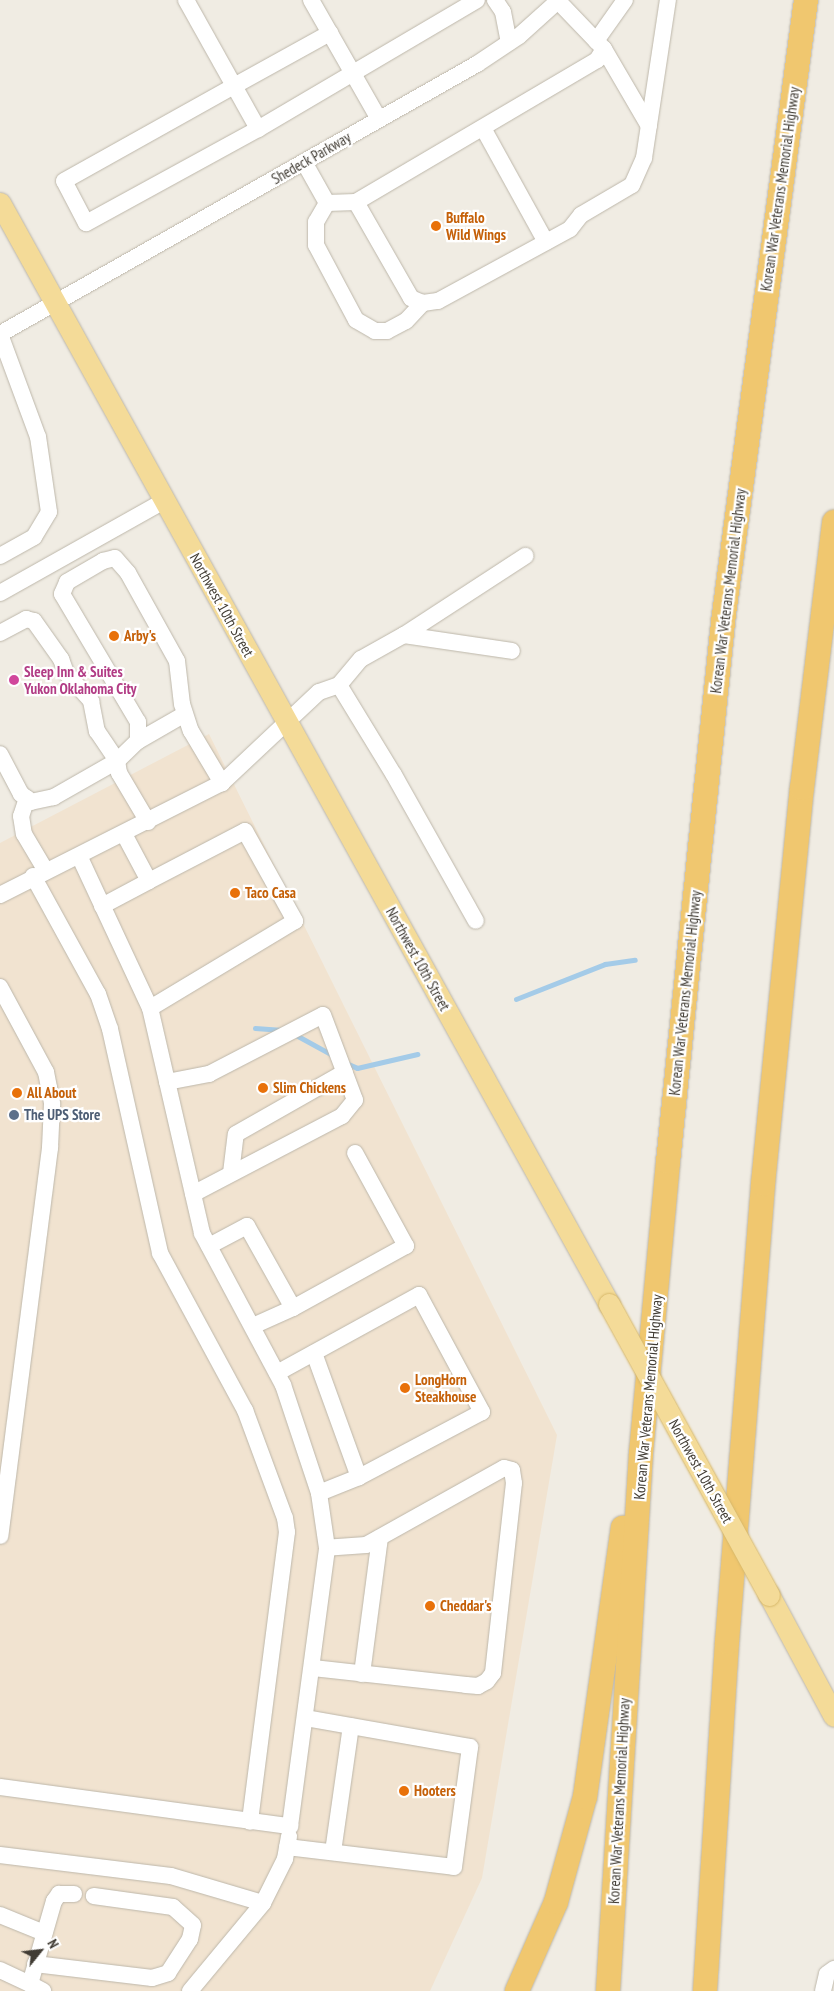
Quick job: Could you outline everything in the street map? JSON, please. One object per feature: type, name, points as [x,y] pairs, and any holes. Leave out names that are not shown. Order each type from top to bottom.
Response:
[{"type":"highway","name":"Korean War Veterans Memorial Highway","points":[[608,1991],[641,1453],[723,622],[806,0]]},
{"type":"highway","points":[[705,1991],[727,1642],[763,1184],[802,788],[834,522]]},
{"type":"highway","points":[[517,1991],[556,1902],[581,1815],[620,1542],[641,1453]]},
{"type":"main road","name":"Northwest 10th Street","points":[[0,204],[609,1304],[834,1716]]},
{"type":"street","points":[[186,0],[258,129]]},
{"type":"street","points":[[311,0],[379,120]]},
{"type":"street","points":[[559,0],[600,45],[649,126]]},
{"type":"street","name":"Shedeck Parkway","points":[[0,556],[34,537],[49,512],[38,437],[0,334],[477,64],[509,42],[559,0]]},
{"type":"street","points":[[327,203],[356,202],[597,60],[600,45],[625,0]]},
{"type":"street","points":[[356,202],[411,298],[423,303],[438,301],[570,229],[581,215],[632,184],[644,158],[668,0]]},
{"type":"street","points":[[330,33],[64,181],[86,223],[258,129],[469,2]]},
{"type":"street","points":[[499,6],[534,22]]},
{"type":"street","points":[[499,6],[509,42]]},
{"type":"street","points":[[483,128],[546,242]]},
{"type":"street","points":[[304,162],[327,203]]},
{"type":"street","points":[[327,203],[316,222],[316,245],[356,320],[375,331],[388,331],[406,321],[423,303]]},
{"type":"street","points":[[0,593],[164,501]]},
{"type":"street","points":[[0,895],[222,783],[320,692],[340,684],[361,659],[404,635],[525,556]]},
{"type":"street","points":[[138,741],[138,722],[68,609],[62,594],[67,582],[115,558],[128,573],[177,661],[185,714],[191,731],[222,783]]},
{"type":"street","points":[[0,633],[26,619],[34,621],[61,659],[66,673],[92,701],[97,731],[117,761],[119,773],[148,822]]},
{"type":"street","points":[[404,635],[512,651]]},
{"type":"street","points":[[340,684],[394,774],[476,921]]},
{"type":"street","points":[[0,754],[21,794],[31,802],[54,797],[117,761],[138,741],[185,714]]},
{"type":"street","points":[[27,798],[21,816],[24,834],[39,874],[98,994],[107,1020],[160,1253],[245,1410],[285,1518],[286,1532],[250,1822]]},
{"type":"street","points":[[102,906],[244,831],[295,921],[150,1008]]},
{"type":"street","points":[[124,834],[149,881]]},
{"type":"street","points":[[79,856],[150,1008],[202,1233],[277,1373],[319,1493],[328,1548],[313,1668],[285,1859],[263,1903],[190,1991]]},
{"type":"street","points":[[0,987],[46,1072],[52,1104],[49,1156],[0,1536]]},
{"type":"street","points":[[167,1082],[209,1074],[323,1015],[356,1100],[342,1116],[193,1194]]},
{"type":"street","points":[[231,1174],[236,1134],[346,1072]]},
{"type":"street","points":[[253,1326],[293,1308],[406,1246],[355,1153]]},
{"type":"street","points":[[209,1246],[246,1226],[293,1308]]},
{"type":"street","points":[[277,1373],[419,1295],[482,1412],[359,1478],[319,1493]]},
{"type":"street","points":[[314,1353],[359,1478]]},
{"type":"street","points":[[313,1668],[472,1685],[487,1681],[493,1672],[514,1483],[512,1470],[504,1468],[366,1545],[328,1548]]},
{"type":"street","points":[[362,1674],[380,1538]]},
{"type":"street","points":[[287,1847],[454,1867],[470,1747],[306,1718]]},
{"type":"street","points":[[332,1852],[352,1726]]},
{"type":"street","points":[[0,1787],[290,1826]]},
{"type":"street","points":[[0,1855],[171,1876],[263,1903]]},
{"type":"street","points":[[37,1988],[35,1964],[58,1894],[74,1894]]},
{"type":"street","points":[[35,1964],[152,1978],[168,1973],[190,1940],[193,1925],[173,1907],[94,1896]]},
{"type":"street","points":[[0,1915],[44,1933]]},
{"type":"street","points":[[823,1991],[828,1974],[834,1968]]},
{"type":"street","points":[[0,1970],[37,1988]]},
{"type":"street","points":[[131,1991],[140,1976]]},
{"type":"shaded area","points":[[209,734],[557,1435],[482,1878],[430,1991],[0,1991],[0,843]]},
{"type":"waterway","points":[[516,999],[605,964],[635,960]]},
{"type":"waterway","points":[[255,1028],[286,1030]]},
{"type":"waterway","points":[[294,1034],[334,1056]]},
{"type":"waterway","points":[[346,1063],[357,1068],[417,1054]]},
{"type":"place","name":"Buffalo Wild Wings","points":[[436,226]]},
{"type":"place","name":"Arby's","points":[[114,636]]},
{"type":"place","name":"Sleep Inn & Suites Yukon Oklahoma City","points":[[14,680]]},
{"type":"place","name":"Taco Casa","points":[[235,893]]},
{"type":"place","name":"Slim Chickens","points":[[263,1088]]},
{"type":"place","name":"All About","points":[[17,1093]]},
{"type":"place","name":"The UPS Store","points":[[14,1115]]},
{"type":"place","name":"LongHorn Steakhouse","points":[[405,1388]]},
{"type":"place","name":"Cheddar's","points":[[430,1606]]},
{"type":"place","name":"Hooters","points":[[404,1791]]}]
